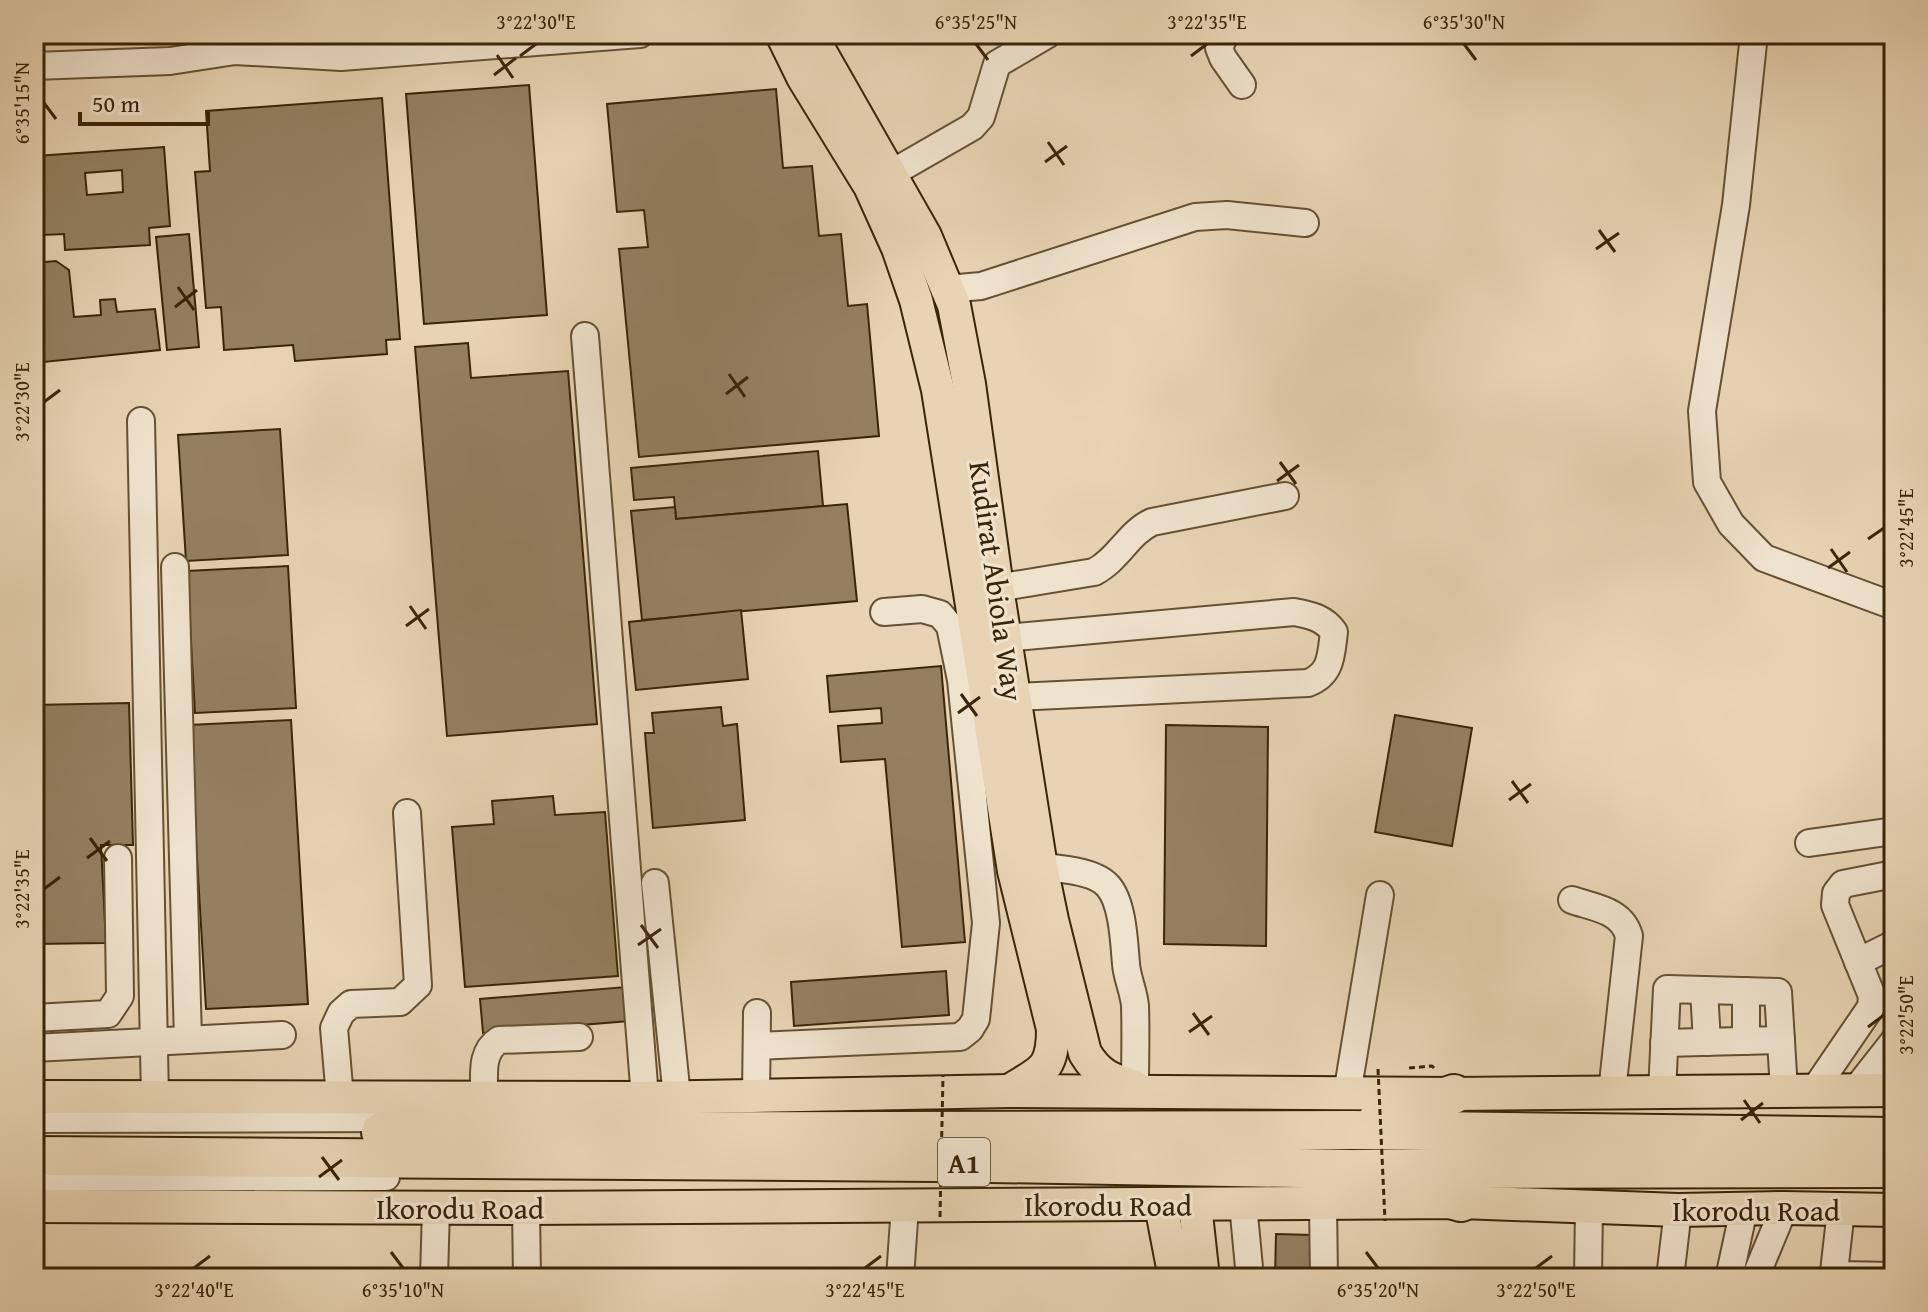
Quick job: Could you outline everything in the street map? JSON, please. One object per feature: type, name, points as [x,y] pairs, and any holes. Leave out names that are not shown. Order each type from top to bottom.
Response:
[{"type":"highway","points":[[1349,1112],[1400,1114],[1454,1094]]},
{"type":"highway","name":"A1","points":[[34,1133],[1349,1112],[1894,1137]]},
{"type":"highway","name":"Ikorodu Road","points":[[34,1156],[920,1161],[1352,1169],[1894,1168]]},
{"type":"highway","points":[[1352,1169],[1461,1202]]},
{"type":"main road","name":"Kudirat Abiola Way","points":[[782,34],[803,77],[870,186],[898,248],[916,300],[938,390],[1028,869],[1053,1029],[1053,1050],[1048,1063],[1041,1071],[1009,1091]]},
{"type":"main road","name":"Kudirat Abiola Way","points":[[810,34],[892,173],[925,236],[954,305],[969,384],[1014,697],[1028,869],[1052,920],[1085,1053],[1094,1068],[1108,1079],[1177,1094]]},
{"type":"main road","points":[[34,1097],[661,1098],[1009,1091],[1177,1094],[1349,1112],[1454,1094],[1894,1090]]},
{"type":"main road","name":"Ikorodu Road","points":[[34,1206],[526,1208],[1461,1202],[1678,1210],[1894,1210]]},
{"type":"main road","points":[[1161,1205],[1175,1278]]},
{"type":"main road","points":[[1195,1205],[1203,1278]]},
{"type":"street","points":[[34,66],[170,61],[235,51],[338,45],[640,34]]},
{"type":"street","points":[[892,173],[972,127],[981,117],[997,64],[1048,34]]},
{"type":"street","points":[[1225,34],[1220,42],[1221,53],[1242,85]]},
{"type":"street","points":[[1754,34],[1736,205],[1702,411],[1707,482],[1731,524],[1764,558],[1894,606]]},
{"type":"street","points":[[947,289],[981,286],[1195,217],[1227,215],[1305,223]]},
{"type":"street","points":[[585,336],[661,1098]]},
{"type":"street","points":[[141,421],[155,1098]]},
{"type":"street","points":[[997,588],[1094,572],[1106,566],[1134,533],[1152,522],[1285,496]]},
{"type":"street","points":[[175,567],[188,1040]]},
{"type":"street","points":[[757,1046],[960,1037],[976,1019],[986,923],[961,680],[950,626],[940,614],[922,609],[884,612]]},
{"type":"street","points":[[1005,638],[1294,612],[1314,616],[1328,624],[1334,632],[1329,668],[1318,679],[1308,683],[1014,697]]},
{"type":"street","points":[[340,1098],[334,1028],[341,1013],[351,1004],[400,1002],[418,985],[407,813]]},
{"type":"street","points":[[1809,843],[1894,831]]},
{"type":"street","points":[[34,1018],[108,1014],[120,996],[118,858]]},
{"type":"street","points":[[1028,869],[1091,876],[1111,889],[1125,937],[1126,967],[1135,1003],[1135,1087]]},
{"type":"street","points":[[1662,1092],[1667,989],[1778,992],[1781,1040],[1800,1089],[1871,1007],[1872,996],[1835,905],[1836,893],[1843,884],[1894,874]]},
{"type":"street","points":[[655,883],[661,1098]]},
{"type":"street","points":[[1349,1112],[1380,895]]},
{"type":"street","points":[[1572,900],[1619,917],[1629,936],[1612,1092]]},
{"type":"street","points":[[1858,962],[1894,944]]},
{"type":"street","points":[[1704,990],[1707,1042]]},
{"type":"street","points":[[1746,991],[1746,1041]]},
{"type":"street","points":[[756,1096],[757,1013]]},
{"type":"street","points":[[34,1048],[282,1035]]},
{"type":"street","points":[[484,1098],[485,1055],[489,1046],[499,1040],[579,1037]]},
{"type":"street","points":[[1664,1043],[1781,1040]]},
{"type":"street","points":[[1857,1088],[1894,1041]]},
{"type":"street","points":[[34,1119],[1400,1114],[1894,1121]]},
{"type":"street","points":[[34,1178],[947,1173],[1894,1185]]},
{"type":"street","points":[[1243,1204],[1250,1278]]},
{"type":"street","points":[[1323,1204],[1324,1278]]},
{"type":"street","points":[[900,1278],[905,1206]]},
{"type":"street","points":[[1588,1278],[1589,1207]]},
{"type":"street","points":[[434,1278],[436,1208]]},
{"type":"street","points":[[526,1208],[527,1278]]},
{"type":"street","points":[[1755,1278],[1784,1208]]},
{"type":"street","points":[[1729,1278],[1744,1209]]},
{"type":"street","points":[[1670,1278],[1678,1210]]},
{"type":"street","points":[[1841,1210],[1834,1272],[1837,1275],[1894,1276]]},
{"type":"path","points":[[34,34],[43,34]]},
{"type":"path","points":[[1378,1069],[1385,1221]]},
{"type":"path","points":[[940,1217],[943,1076]]},
{"type":"building","points":[[529,85],[547,315],[424,324],[406,94]]},
{"type":"building","points":[[776,89],[783,168],[812,166],[819,236],[841,234],[848,306],[867,304],[879,436],[639,457],[619,249],[648,247],[644,210],[617,212],[607,104]]},
{"type":"building","points":[[382,98],[400,339],[386,340],[387,354],[295,361],[293,345],[224,350],[221,307],[206,308],[195,172],[210,171],[206,111]]},
{"type":"building","points":[[164,147],[170,226],[149,228],[150,245],[65,250],[64,234],[42,235],[36,156]],"holes":[[[122,170],[123,192],[87,195],[85,173]]]},
{"type":"building","points":[[189,234],[199,347],[167,350],[156,237]]},
{"type":"building","points":[[56,261],[69,270],[74,317],[101,315],[100,300],[115,299],[117,312],[155,309],[160,350],[34,363],[34,263]]},
{"type":"building","points":[[468,343],[471,378],[568,371],[597,724],[447,736],[415,347]]},
{"type":"building","points":[[280,429],[288,555],[186,561],[178,435]]},
{"type":"building","points":[[818,451],[823,506],[676,519],[674,497],[634,500],[631,468]]},
{"type":"building","points":[[847,504],[857,601],[642,620],[631,511],[675,507],[676,519]]},
{"type":"building","points":[[288,566],[296,708],[195,713],[187,571]]},
{"type":"building","points":[[741,610],[748,679],[636,690],[629,622]]},
{"type":"building","points":[[941,666],[965,942],[902,947],[885,759],[841,762],[838,726],[882,723],[881,708],[830,712],[827,676]]},
{"type":"building","points":[[129,703],[133,845],[101,845],[106,943],[34,944],[34,705]]},
{"type":"building","points":[[721,707],[723,726],[737,724],[745,820],[653,828],[645,733],[654,733],[652,713]]},
{"type":"building","points":[[1395,715],[1472,728],[1452,846],[1375,832]]},
{"type":"building","points":[[291,720],[308,1004],[206,1009],[189,725]]},
{"type":"building","points":[[1166,725],[1268,727],[1266,946],[1164,944]]},
{"type":"building","points":[[553,796],[555,815],[605,812],[618,976],[465,987],[452,827],[494,824],[492,801]]},
{"type":"building","points":[[946,971],[949,1015],[794,1026],[791,982]]},
{"type":"building","points":[[626,987],[629,1021],[483,1033],[480,999]]},
{"type":"building","points":[[1276,1234],[1312,1235],[1311,1278],[1275,1278]]}]
